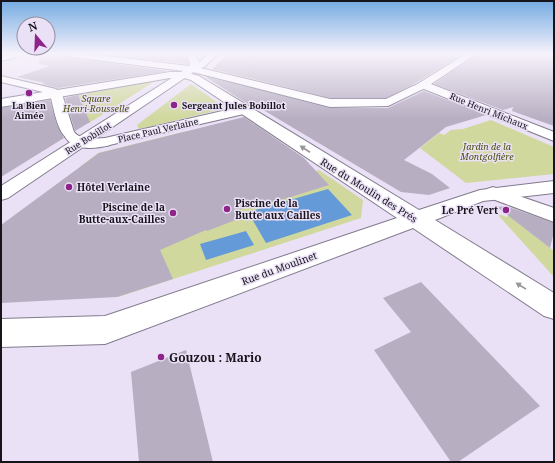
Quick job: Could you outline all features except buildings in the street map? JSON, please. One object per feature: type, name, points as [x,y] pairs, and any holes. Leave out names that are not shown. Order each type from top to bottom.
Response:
[{"type":"street","points":[[1,103],[165,76]]},
{"type":"street","name":"Rue Bobillot","points":[[1,194],[76,140],[104,128],[183,76]]},
{"type":"street","name":"Rue du Moulin des Prés","points":[[192,76],[554,307]]},
{"type":"street","points":[[205,76],[330,102],[388,102],[421,86],[438,76]]},
{"type":"street","points":[[1,79],[54,91],[66,126],[76,140]]},
{"type":"street","name":"Rue Henri Michaux","points":[[421,86],[554,137]]},
{"type":"street","name":"Place Paul Verlaine","points":[[76,140],[105,142],[244,110]]},
{"type":"street","name":"Rue du Moulinet","points":[[1,333],[105,330],[480,196],[493,193],[554,187]]},
{"type":"street","points":[[493,193],[554,215]]},
{"type":"green space","name":"Square Henri-Rousselle","points":[[150,82],[152,83],[89,123],[82,123],[73,98],[82,94]]},
{"type":"green space","points":[[191,84],[224,107],[215,106],[214,108],[223,109],[139,129],[137,125]]},
{"type":"green space","name":"Jardin de la Montgolfière","points":[[491,120],[554,147],[554,174],[466,183],[420,148],[439,133],[444,135],[451,130],[463,129]]},
{"type":"green space","name":"Piscine de la Butte aux Cailles","points":[[187,131],[288,179],[319,170],[363,200],[361,218],[118,297],[81,166],[98,153]]},
{"type":"green space","points":[[498,215],[506,217],[509,216],[554,251],[554,277]]},
{"type":"water","points":[[328,189],[352,215],[266,243],[248,212]]},
{"type":"water","points":[[246,231],[254,245],[206,260],[200,244]]},
{"type":"place","name":"La Bien Aimée","points":[[29,93]]},
{"type":"place","name":"Sergeant Jules Bobillot","points":[[174,105]]},
{"type":"place","name":"Hôtel Verlaine","points":[[69,187]]},
{"type":"place","name":"Piscine de la Butte aux Cailles","points":[[227,209]]},
{"type":"place","name":"Le Pré Vert","points":[[506,210]]},
{"type":"place","name":"Piscine de la Butte-aux-Cailles","points":[[173,213]]},
{"type":"place","name":"Gouzou : Mario","points":[[161,357]]}]
